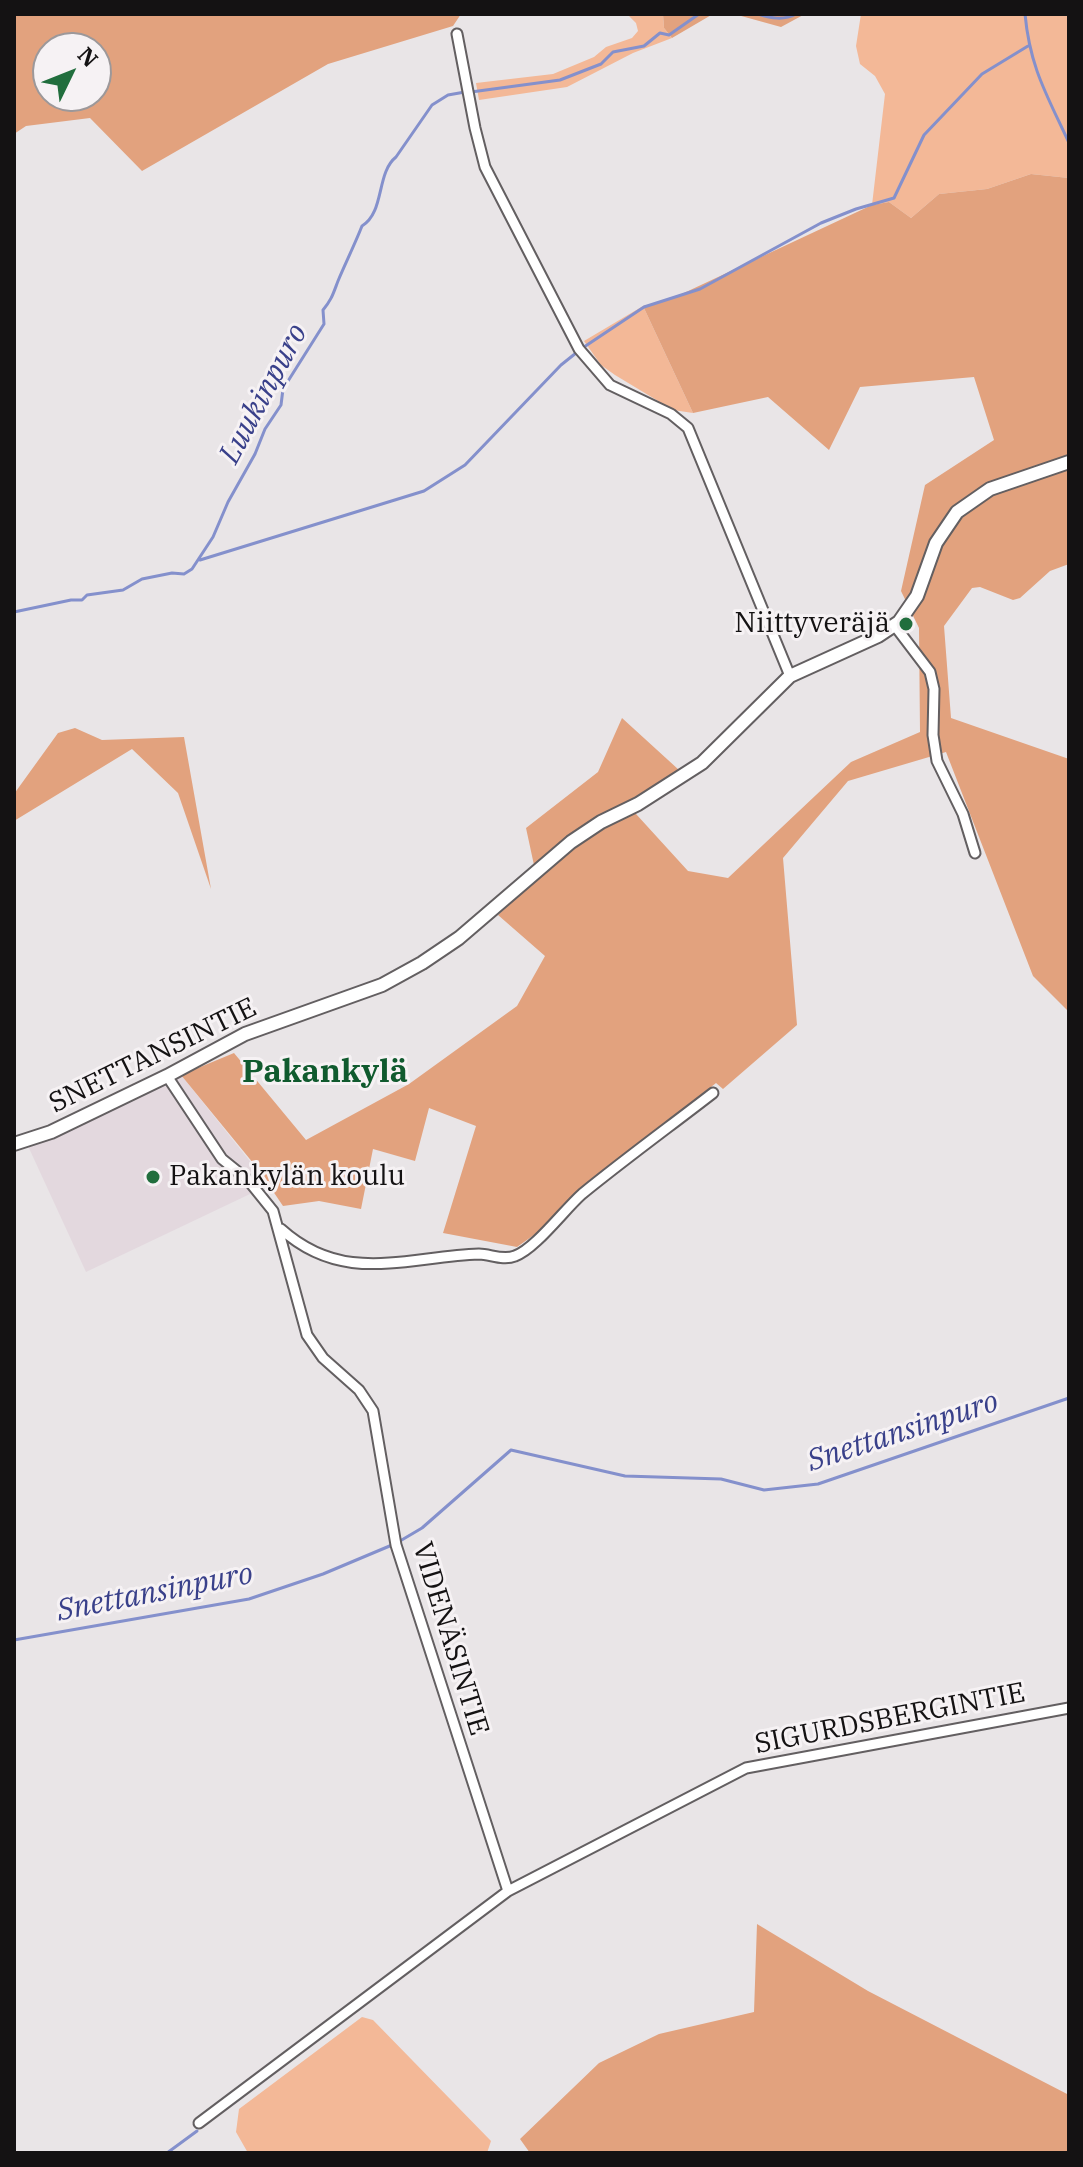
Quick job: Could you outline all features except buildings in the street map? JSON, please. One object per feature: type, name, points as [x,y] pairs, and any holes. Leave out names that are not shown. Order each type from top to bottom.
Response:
[{"type":"street","points":[[457,34],[485,167],[579,349],[610,385],[671,414],[688,428],[790,676]]},
{"type":"street","points":[[975,853],[963,814],[937,761],[933,735],[934,689],[930,672],[895,626],[909,612],[936,543],[957,512],[990,489],[1069,462]]},
{"type":"street","name":"SNETTANSINTIE","points":[[14,1144],[51,1132],[245,1034],[382,985],[422,963],[459,938],[571,842],[601,822],[651,797],[702,763],[790,676],[895,626]]},
{"type":"street","name":"VIDENÄSINTIE","points":[[167,1076],[222,1159],[248,1180],[273,1211],[307,1335],[323,1358],[359,1390],[373,1411],[396,1545],[508,1891]]},
{"type":"street","points":[[278,1226],[299,1246],[322,1256],[354,1263],[376,1265],[482,1254],[514,1257],[529,1247],[580,1196],[713,1093]]},
{"type":"street","name":"SIGURDSBERGINTIE","points":[[508,1891],[746,1768],[1069,1708]]},
{"type":"street","points":[[199,2123],[508,1891]]},
{"type":"shaded area","points":[[14,14],[461,14],[453,26],[328,64],[142,171],[90,118],[26,126],[14,134]]},
{"type":"shaded area","points":[[663,14],[664,28],[672,38],[633,53],[567,87],[479,100],[476,83],[553,74],[594,57],[606,47],[632,38],[638,31],[636,23],[629,16]]},
{"type":"shaded area","points":[[663,14],[713,14],[672,38],[664,28]]},
{"type":"shaded area","points":[[734,14],[805,14],[781,27]]},
{"type":"shaded area","points":[[861,14],[1069,14],[1069,178],[1031,174],[987,189],[939,194],[911,218],[889,202],[872,205],[885,94],[875,76],[860,64],[856,46]]},
{"type":"shaded area","points":[[1031,174],[1069,178],[1069,564],[1050,571],[1020,598],[1013,600],[980,587],[972,588],[944,626],[951,718],[1069,759],[1069,1012],[1033,976],[946,752],[848,781],[783,858],[797,1025],[723,1089],[716,1083],[570,1200],[541,1230],[517,1247],[443,1233],[476,1126],[429,1108],[415,1161],[373,1149],[361,1209],[319,1201],[283,1206],[258,1169],[181,1075],[234,1053],[306,1140],[409,1084],[517,1006],[545,956],[498,915],[537,879],[526,828],[598,772],[622,718],[679,770],[626,803],[688,871],[728,878],[851,762],[920,732],[919,628],[901,591],[925,485],[994,440],[974,377],[860,387],[829,450],[768,397],[693,413],[643,306],[671,299],[872,205],[889,202],[911,218],[939,194],[987,189]]},
{"type":"shaded area","points":[[643,306],[693,413],[673,410],[615,375],[601,365],[584,341]]},
{"type":"shaded area","points":[[75,728],[102,740],[184,737],[211,889],[178,793],[132,749],[14,821],[14,794],[58,733]]},
{"type":"shaded area","name":"Pakankylän koulu","points":[[181,1075],[269,1185],[86,1272],[28,1146]]},
{"type":"shaded area","points":[[757,1924],[868,1991],[1069,2095],[1069,2153],[530,2153],[520,2139],[599,2063],[659,2034],[754,2012]]},
{"type":"shaded area","points":[[362,2017],[373,2020],[491,2141],[487,2153],[248,2153],[236,2132],[239,2109]]},
{"type":"waterway","name":"Luukinpuro","points":[[471,92],[560,80],[601,64],[613,52],[644,46],[660,33],[669,35],[699,14]]},
{"type":"waterway","name":"Luukinpuro","points":[[758,14],[772,18],[796,14]]},
{"type":"waterway","points":[[1025,14],[1035,66],[1069,143]]},
{"type":"waterway","points":[[584,347],[644,307],[700,289],[821,223],[894,198],[924,135],[982,74],[1028,46]]},
{"type":"waterway","name":"Luukinpuro","points":[[14,612],[82,600],[87,595],[123,590],[142,579],[172,573],[184,574],[192,569],[213,537],[265,429],[281,405],[283,389],[324,324],[323,310],[362,226],[374,212],[390,164],[432,105],[448,95],[465,92]]},
{"type":"waterway","points":[[200,560],[424,491],[465,465],[576,353]]},
{"type":"waterway","name":"Snettansinpuro","points":[[400,1541],[422,1528],[511,1450],[625,1476],[721,1479],[764,1490],[818,1484],[1069,1398]]},
{"type":"waterway","name":"Snettansinpuro","points":[[14,1640],[249,1599],[323,1574],[392,1545]]},
{"type":"waterway","points":[[167,2153],[197,2131]]},
{"type":"place","name":"Niittyveräjä","points":[[906,624]]},
{"type":"place","name":"Pakankylän koulu","points":[[153,1177]]},
{"type":"district","name":"Pakankylä","points":[[325,1073]]}]
